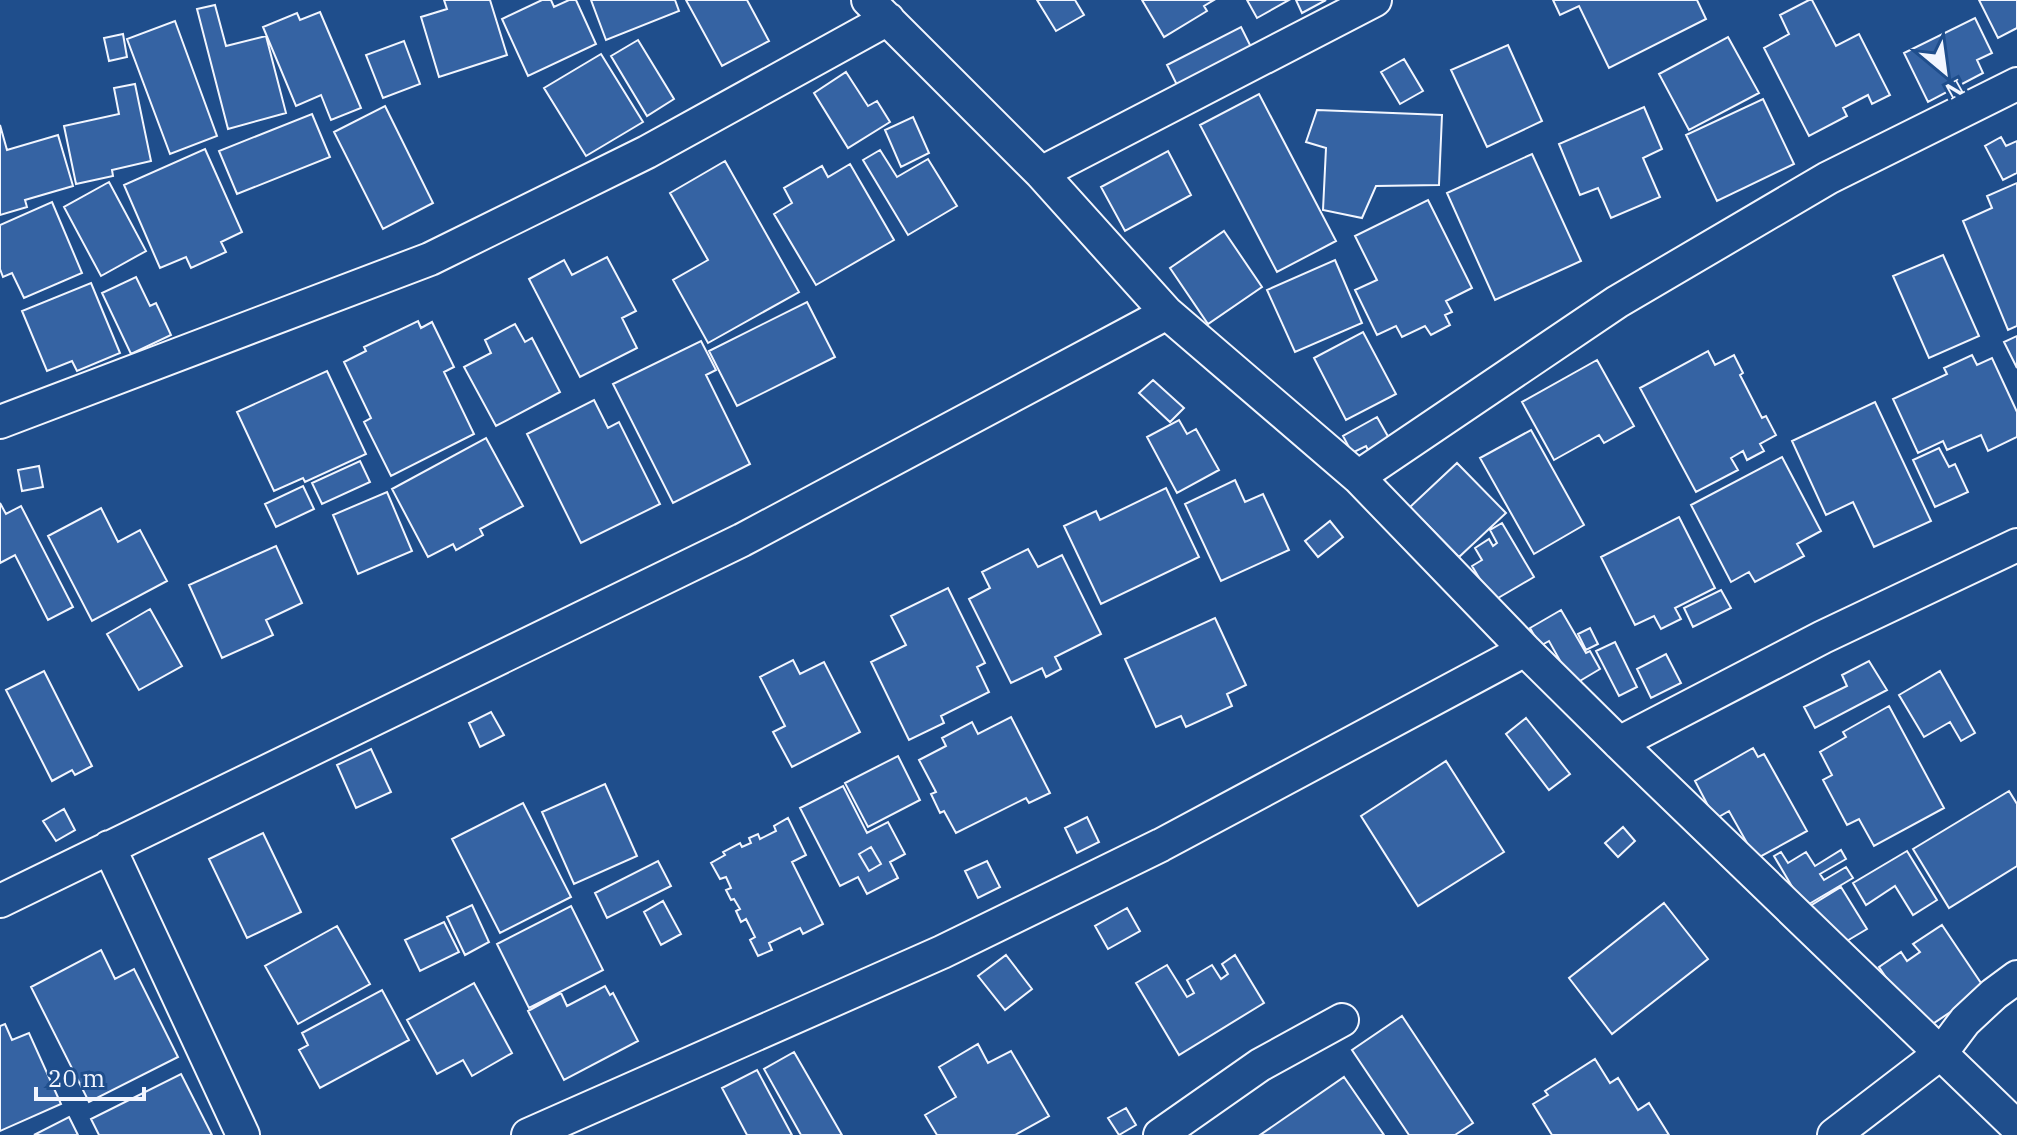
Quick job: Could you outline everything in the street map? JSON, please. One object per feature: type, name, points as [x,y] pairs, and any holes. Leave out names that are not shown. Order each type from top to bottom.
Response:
[{"type":"street","points":[[1041,173],[1375,0]]},
{"type":"street","points":[[1,418],[430,259],[647,152],[878,10],[1041,173],[1167,313],[1358,477],[1619,743],[2017,1127]]},
{"type":"street","points":[[1358,477],[1617,302],[1828,178],[2017,84]]},
{"type":"street","points":[[0,901],[742,540],[1167,313]]},
{"type":"street","points":[[1619,743],[1823,637],[2017,545]]},
{"type":"street","points":[[528,1135],[942,952],[1161,845],[1525,650]]},
{"type":"street","points":[[109,847],[243,1135]]},
{"type":"street","points":[[1834,1135],[1941,1053],[1965,1021],[2017,977]]},
{"type":"street","points":[[1160,1135],[1260,1065],[1342,1020]]},
{"type":"building","points":[[444,0],[490,0],[507,55],[439,77],[421,17],[447,9]]},
{"type":"building","points":[[542,0],[551,0],[554,7],[576,0],[596,44],[528,76],[502,19]]},
{"type":"building","points":[[591,0],[675,0],[679,11],[606,40]]},
{"type":"building","points":[[686,0],[747,0],[769,41],[722,66]]},
{"type":"building","points":[[1037,0],[1075,0],[1084,15],[1056,31]]},
{"type":"building","points":[[1142,0],[1214,0],[1204,6],[1207,11],[1164,37]]},
{"type":"building","points":[[1247,0],[1289,0],[1257,18]]},
{"type":"building","points":[[1296,0],[1326,0],[1302,13]]},
{"type":"building","points":[[1553,0],[1697,0],[1706,19],[1609,68],[1579,6],[1560,15]]},
{"type":"building","points":[[1812,0],[1836,46],[1859,34],[1890,95],[1872,104],[1868,95],[1843,108],[1847,116],[1809,136],[1764,48],[1789,34],[1780,15]]},
{"type":"building","points":[[1979,0],[2017,0],[2017,28],[1998,38]]},
{"type":"building","points":[[215,5],[226,46],[266,36],[286,113],[228,129],[197,9]]},
{"type":"building","points":[[320,12],[361,108],[331,120],[321,95],[296,106],[263,27],[297,13],[300,20]]},
{"type":"building","points":[[1975,18],[1992,53],[1977,60],[1983,73],[1928,102],[1904,53]]},
{"type":"building","points":[[175,21],[217,136],[170,154],[127,39]]},
{"type":"building","points":[[1241,27],[1253,51],[1179,89],[1167,65]]},
{"type":"building","points":[[123,34],[127,57],[109,61],[104,38]]},
{"type":"building","points":[[1728,37],[1759,93],[1689,130],[1659,74]]},
{"type":"building","points":[[638,40],[674,99],[647,116],[611,56]]},
{"type":"building","points":[[404,41],[420,84],[383,98],[366,55]]},
{"type":"building","points":[[1508,45],[1542,121],[1487,147],[1451,70]]},
{"type":"building","points":[[601,54],[643,122],[586,156],[544,88]]},
{"type":"building","points":[[1404,59],[1423,91],[1400,104],[1381,72]]},
{"type":"building","points":[[846,72],[868,106],[877,101],[890,122],[848,148],[814,93]]},
{"type":"building","points":[[135,84],[151,161],[112,170],[113,176],[76,184],[64,126],[119,114],[114,88]]},
{"type":"building","points":[[1259,94],[1336,241],[1277,272],[1200,125]]},
{"type":"building","points":[[1763,99],[1794,164],[1717,201],[1686,135]]},
{"type":"building","points":[[385,106],[433,203],[383,229],[334,132]]},
{"type":"building","points":[[1644,107],[1662,149],[1643,158],[1660,197],[1611,218],[1598,188],[1580,195],[1559,144]]},
{"type":"building","points":[[1317,110],[1442,115],[1439,185],[1376,186],[1362,218],[1323,210],[1326,148],[1306,142]]},
{"type":"building","points":[[312,114],[330,157],[237,194],[219,151]]},
{"type":"building","points":[[913,117],[929,153],[901,167],[885,130]]},
{"type":"building","points":[[0,125],[7,150],[58,135],[73,186],[25,200],[27,207],[0,215]]},
{"type":"building","points":[[2001,137],[2006,146],[2017,141],[2017,173],[2003,180],[1985,146]]},
{"type":"building","points":[[205,149],[242,232],[221,242],[226,252],[191,268],[186,257],[160,268],[124,185]]},
{"type":"building","points":[[880,150],[897,177],[928,159],[957,206],[908,235],[863,160]]},
{"type":"building","points":[[1168,151],[1191,195],[1125,231],[1101,187]]},
{"type":"building","points":[[1532,154],[1581,261],[1495,300],[1447,193]]},
{"type":"building","points":[[725,161],[799,292],[708,343],[673,280],[708,260],[670,193]]},
{"type":"building","points":[[850,164],[894,240],[816,285],[774,214],[792,203],[784,188],[822,166],[828,177]]},
{"type":"building","points":[[109,182],[146,251],[101,276],[64,207]]},
{"type":"building","points":[[2017,183],[2017,326],[2008,330],[1963,221],[1992,208],[1987,196]]},
{"type":"building","points":[[1428,200],[1472,288],[1446,301],[1452,312],[1445,315],[1450,325],[1431,335],[1425,326],[1402,337],[1396,326],[1377,335],[1355,290],[1377,280],[1355,236]]},
{"type":"building","points":[[52,202],[82,273],[24,298],[12,273],[3,277],[0,269],[0,225]]},
{"type":"building","points":[[1224,231],[1262,287],[1208,324],[1170,268]]},
{"type":"building","points":[[1943,255],[1979,336],[1929,358],[1893,276]]},
{"type":"building","points":[[607,257],[636,311],[622,318],[637,348],[580,377],[529,279],[564,260],[572,275]]},
{"type":"building","points":[[1335,260],[1362,323],[1295,352],[1267,290]]},
{"type":"building","points":[[136,277],[150,306],[156,303],[171,335],[131,354],[102,293]]},
{"type":"building","points":[[91,283],[120,353],[77,371],[72,361],[47,371],[22,311]]},
{"type":"building","points":[[807,302],[835,357],[737,406],[709,351]]},
{"type":"building","points":[[418,321],[421,328],[432,322],[454,367],[444,372],[474,434],[391,476],[364,422],[371,418],[344,362],[366,351],[364,347]]},
{"type":"building","points":[[515,324],[525,342],[532,338],[560,392],[496,426],[464,367],[491,353],[485,340]]},
{"type":"building","points":[[1363,332],[1396,394],[1346,420],[1314,358]]},
{"type":"building","points":[[2017,336],[2017,368],[2004,342]]},
{"type":"building","points":[[701,341],[716,370],[706,375],[750,464],[673,503],[613,384]]},
{"type":"building","points":[[1708,351],[1715,365],[1734,355],[1743,373],[1740,375],[1762,418],[1766,416],[1776,435],[1760,444],[1764,451],[1747,460],[1743,451],[1731,458],[1738,470],[1696,492],[1640,388]]},
{"type":"building","points":[[1972,355],[1977,365],[1992,358],[2017,412],[2017,437],[1988,451],[1981,435],[1947,450],[1943,441],[1918,453],[1893,399],[1947,374],[1944,368]]},
{"type":"building","points":[[1597,360],[1634,426],[1604,443],[1599,435],[1554,460],[1522,402]]},
{"type":"building","points":[[327,371],[366,454],[305,482],[303,478],[274,491],[237,412]]},
{"type":"building","points":[[1153,380],[1184,408],[1170,422],[1139,393]]},
{"type":"building","points":[[594,400],[608,428],[619,422],[660,504],[581,543],[527,434]]},
{"type":"building","points":[[1875,402],[1931,521],[1874,547],[1853,502],[1826,515],[1792,441]]},
{"type":"building","points":[[1377,417],[1390,440],[1369,452],[1366,446],[1352,453],[1343,436]]},
{"type":"building","points":[[1179,420],[1187,434],[1196,429],[1219,470],[1177,493],[1147,437]]},
{"type":"building","points":[[1531,430],[1584,525],[1534,554],[1480,458]]},
{"type":"building","points":[[486,438],[523,506],[480,529],[483,535],[456,550],[453,544],[428,557],[392,489]]},
{"type":"building","points":[[1939,448],[1949,467],[1955,464],[1968,492],[1935,507],[1913,460]]},
{"type":"building","points":[[1782,457],[1821,531],[1797,544],[1804,556],[1755,582],[1749,572],[1731,582],[1691,505]]},
{"type":"building","points":[[360,461],[370,482],[322,504],[312,483]]},
{"type":"building","points":[[1457,463],[1506,513],[1459,557],[1410,507]]},
{"type":"building","points":[[39,466],[43,487],[22,491],[18,470]]},
{"type":"building","points":[[1235,480],[1245,502],[1263,494],[1289,550],[1221,581],[1185,504]]},
{"type":"building","points":[[303,486],[314,509],[276,527],[265,504]]},
{"type":"building","points":[[1166,488],[1199,557],[1101,604],[1064,526],[1096,511],[1100,520]]},
{"type":"building","points":[[387,492],[412,551],[358,574],[333,515]]},
{"type":"building","points":[[0,503],[6,514],[21,506],[73,607],[48,620],[15,555],[0,563]]},
{"type":"building","points":[[101,508],[118,542],[140,530],[167,581],[92,621],[48,536]]},
{"type":"building","points":[[1679,517],[1715,588],[1675,608],[1681,619],[1661,629],[1654,616],[1635,625],[1601,557]]},
{"type":"building","points":[[1330,521],[1343,537],[1318,557],[1305,541]]},
{"type":"building","points":[[1502,523],[1534,577],[1493,601],[1472,566],[1482,560],[1475,548],[1489,539],[1493,546],[1497,543],[1490,530]]},
{"type":"building","points":[[276,546],[302,603],[266,620],[273,635],[222,658],[189,585]]},
{"type":"building","points":[[1028,549],[1038,567],[1062,555],[1101,634],[1055,657],[1061,669],[1046,677],[1042,668],[1011,683],[969,599],[990,588],[982,572]]},
{"type":"building","points":[[948,588],[985,663],[977,667],[989,692],[941,716],[944,723],[909,740],[871,662],[906,645],[891,616]]},
{"type":"building","points":[[1721,590],[1731,608],[1693,627],[1684,608]]},
{"type":"building","points":[[150,609],[182,666],[139,690],[107,634]]},
{"type":"building","points":[[1561,610],[1586,653],[1590,651],[1600,669],[1568,688],[1563,666],[1549,641],[1540,646],[1530,628]]},
{"type":"building","points":[[1215,618],[1246,685],[1227,694],[1232,706],[1186,727],[1181,716],[1156,727],[1125,659]]},
{"type":"building","points":[[1590,628],[1598,644],[1586,650],[1578,634]]},
{"type":"building","points":[[1615,642],[1637,687],[1619,696],[1596,651]]},
{"type":"building","points":[[1666,654],[1681,683],[1651,698],[1637,669]]},
{"type":"building","points":[[793,660],[800,674],[824,662],[860,732],[792,767],[773,732],[785,726],[760,677]]},
{"type":"building","points":[[1869,661],[1887,690],[1815,728],[1804,707],[1847,686],[1842,675]]},
{"type":"building","points":[[44,671],[92,766],[75,775],[72,770],[52,781],[6,690]]},
{"type":"building","points":[[1940,671],[1975,733],[1961,741],[1950,722],[1924,737],[1899,695]]},
{"type":"building","points":[[1889,706],[1944,808],[1874,846],[1859,819],[1847,825],[1823,780],[1832,775],[1820,752],[1846,737],[1843,732]]},
{"type":"building","points":[[491,712],[504,735],[480,747],[469,723]]},
{"type":"building","points":[[1011,717],[1050,793],[1029,803],[1026,798],[956,833],[944,811],[940,813],[931,794],[936,792],[919,760],[946,746],[942,738],[972,722],[978,734]]},
{"type":"building","points":[[1526,718],[1570,774],[1549,790],[1506,734]]},
{"type":"building","points":[[1753,748],[1758,757],[1764,754],[1807,831],[1756,859],[1729,811],[1715,819],[1695,781]]},
{"type":"building","points":[[371,749],[391,792],[356,808],[337,765]]},
{"type":"building","points":[[898,756],[920,800],[868,827],[845,783]]},
{"type":"building","points":[[1446,761],[1504,852],[1418,906],[1361,816]]},
{"type":"building","points":[[605,784],[637,856],[574,884],[542,812]]},
{"type":"building","points":[[843,786],[867,833],[888,822],[905,854],[890,862],[898,878],[867,894],[858,877],[840,886],[800,808]],"holes":[[[871,847],[881,864],[869,871],[859,854]]]},
{"type":"building","points":[[2009,791],[2017,804],[2017,866],[1949,908],[1913,849]]},
{"type":"building","points":[[523,803],[571,897],[500,933],[452,839]]},
{"type":"building","points":[[64,809],[75,830],[56,841],[43,821]]},
{"type":"building","points":[[1087,817],[1099,842],[1077,853],[1065,828]]},
{"type":"building","points":[[788,818],[806,855],[792,862],[823,924],[803,934],[800,928],[769,943],[772,950],[758,956],[750,940],[755,937],[746,919],[741,922],[736,911],[740,909],[726,890],[731,888],[726,877],[720,879],[711,863],[740,843],[742,847],[751,843],[749,838],[758,834],[760,839],[776,831],[774,826]]},
{"type":"building","points":[[1623,827],[1635,841],[1618,857],[1605,843]]},
{"type":"building","points":[[263,833],[301,912],[247,938],[209,859]]},
{"type":"building","points":[[871,847],[881,864],[869,871],[859,854]]},
{"type":"building","points":[[1841,850],[1846,859],[1820,874],[1824,880],[1846,867],[1853,878],[1804,907],[1774,856],[1781,852],[1788,863],[1806,852],[1815,866]]},
{"type":"building","points":[[1907,851],[1937,900],[1913,915],[1895,886],[1866,905],[1853,883]]},
{"type":"building","points":[[658,861],[671,886],[607,918],[595,893]]},
{"type":"building","points":[[987,861],[1000,887],[978,898],[965,871]]},
{"type":"building","points":[[1841,887],[1867,929],[1835,948],[1810,906]]},
{"type":"building","points":[[663,901],[681,934],[661,945],[644,912]]},
{"type":"building","points":[[1664,903],[1708,959],[1612,1034],[1569,978]]},
{"type":"building","points":[[472,905],[489,942],[465,955],[447,917]]},
{"type":"building","points":[[571,906],[603,970],[529,1008],[497,944]]},
{"type":"building","points":[[1127,908],[1140,931],[1108,949],[1095,926]]},
{"type":"building","points":[[444,922],[459,952],[420,971],[405,940]]},
{"type":"building","points":[[1942,925],[1985,989],[1922,1031],[1879,967],[1901,952],[1907,961],[1920,952],[1913,944]]},
{"type":"building","points":[[337,926],[370,984],[298,1024],[265,966]]},
{"type":"building","points":[[101,950],[115,979],[134,969],[178,1057],[89,1102],[31,987]]},
{"type":"building","points":[[1006,955],[1032,989],[1005,1010],[978,976]]},
{"type":"building","points":[[1235,955],[1264,1003],[1179,1055],[1136,983],[1167,965],[1187,997],[1194,993],[1187,980],[1212,965],[1221,979],[1228,974],[1222,964]]},
{"type":"building","points":[[474,983],[512,1053],[472,1076],[463,1060],[437,1074],[407,1020]]},
{"type":"building","points":[[605,986],[610,995],[613,993],[638,1041],[564,1080],[528,1011],[561,993],[567,1006]]},
{"type":"building","points":[[382,990],[409,1040],[320,1088],[299,1050],[308,1045],[302,1033]]},
{"type":"building","points":[[1402,1016],[1473,1123],[1455,1135],[1409,1135],[1352,1050]]},
{"type":"building","points":[[5,1024],[12,1040],[29,1033],[61,1104],[0,1131],[0,1026]]},
{"type":"building","points":[[978,1044],[988,1063],[1011,1051],[1049,1116],[1015,1135],[937,1135],[925,1115],[956,1097],[939,1067]]},
{"type":"building","points":[[794,1052],[842,1135],[801,1135],[764,1069]]},
{"type":"building","points":[[1595,1059],[1610,1083],[1618,1078],[1638,1110],[1649,1103],[1669,1135],[1552,1135],[1533,1104],[1548,1095],[1545,1091]]},
{"type":"building","points":[[757,1070],[792,1135],[747,1135],[722,1088]]},
{"type":"building","points":[[181,1074],[212,1135],[99,1135],[91,1119]]},
{"type":"building","points":[[1344,1077],[1384,1135],[1260,1135]]},
{"type":"building","points":[[1126,1108],[1136,1125],[1119,1135],[1108,1118]]},
{"type":"building","points":[[69,1117],[78,1135],[34,1135]]}]
